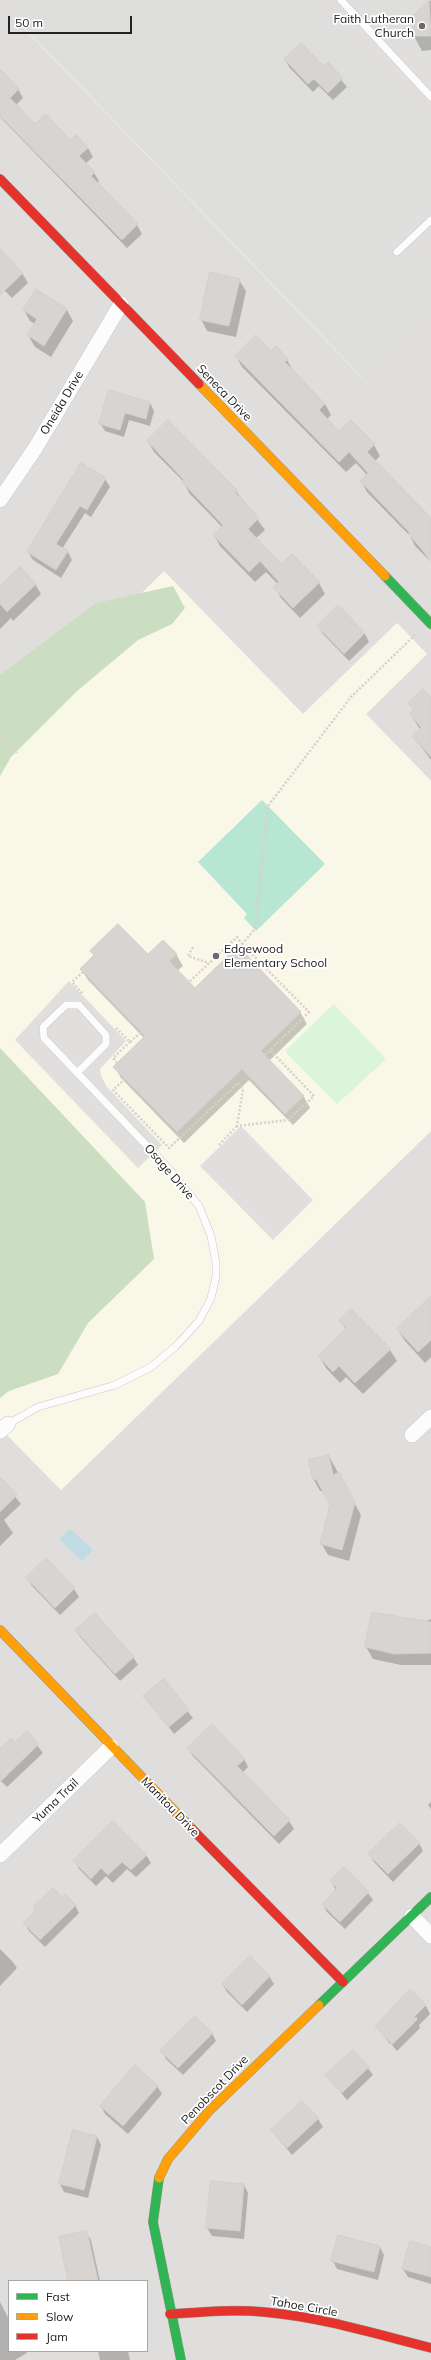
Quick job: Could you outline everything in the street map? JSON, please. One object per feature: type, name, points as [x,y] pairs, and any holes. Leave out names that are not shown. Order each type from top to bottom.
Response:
[{"type":"street","name":"Seneca Drive","points":[[0,179],[430,622]]},
{"type":"street","name":"Oneida Drive","points":[[0,500],[36,447],[120,304]]},
{"type":"street","points":[[412,1435],[431,1417]]},
{"type":"street","name":"Manitou Drive","points":[[0,1630],[112,1747],[343,1982]]},
{"type":"street","name":"Yuma Trail","points":[[0,1855],[112,1747]]},
{"type":"street","name":"Penobscot Drive","points":[[181,2360],[170,2314],[153,2222],[159,2176],[168,2158],[209,2111],[431,1897]]},
{"type":"street","points":[[412,1916],[431,1936]]},
{"type":"street","name":"Tahoe Circle","points":[[170,2314],[227,2311],[275,2313],[363,2330],[431,2348]]},
{"type":"lane","points":[[341,0],[431,97]]},
{"type":"lane","points":[[397,252],[431,220]]},
{"type":"lane","name":"Osage Drive","points":[[4,1428],[38,1407],[115,1385],[151,1367],[175,1348],[199,1321],[211,1298],[216,1277],[216,1263],[211,1236],[199,1206],[169,1169],[77,1073],[44,1038],[43,1027],[66,1005],[78,1005],[106,1035],[106,1044],[77,1073]]},
{"type":"path","points":[[242,944],[255,930],[268,806],[351,697],[430,622]]},
{"type":"path","points":[[0,736],[17,753]]},
{"type":"path","points":[[187,984],[237,937],[242,944],[309,1012],[261,1059]]},
{"type":"path","points":[[193,947],[188,956],[209,963]]},
{"type":"path","points":[[83,972],[72,982],[88,999]]},
{"type":"path","points":[[114,1026],[130,1042]]},
{"type":"path","points":[[118,1063],[113,1058],[141,1032]]},
{"type":"path","points":[[237,1126],[288,1120],[314,1096],[270,1050]]},
{"type":"path","points":[[125,1079],[113,1090],[169,1148],[238,1083],[243,1089],[237,1126],[219,1145]]},
{"type":"shaded area","points":[[0,0],[30,0],[13,17],[362,378],[431,311],[431,781],[366,714],[427,654],[397,623],[303,714],[164,572],[11,721],[0,710]]},
{"type":"shaded area","points":[[30,0],[431,0],[431,311],[363,378],[13,16]]},
{"type":"shaded area","points":[[319,0],[371,0],[431,64],[431,130],[313,5]]},
{"type":"shaded area","points":[[431,187],[431,257],[413,274],[378,237]]},
{"type":"shaded area","name":"Edgewood Elementary School","points":[[164,571],[303,714],[397,623],[427,654],[366,714],[431,781],[431,1131],[61,1490],[0,1428],[0,732]]},
{"type":"shaded area","points":[[69,981],[126,1041],[100,1069],[101,1076],[107,1087],[162,1145],[138,1168],[15,1040]]},
{"type":"shaded area","points":[[241,1126],[313,1200],[273,1240],[200,1166]]},
{"type":"shaded area","points":[[431,1131],[431,2360],[0,2360],[0,1428],[61,1490]]},
{"type":"green space","points":[[173,586],[185,608],[172,624],[138,640],[76,692],[11,757],[0,776],[0,675],[96,603]]},
{"type":"green space","points":[[262,800],[325,864],[256,931],[244,918],[247,914],[198,862]]},
{"type":"green space","points":[[334,1004],[386,1059],[337,1104],[285,1051]]},
{"type":"green space","points":[[0,1048],[145,1202],[154,1259],[88,1323],[58,1374],[9,1391],[0,1398]]},
{"type":"water","points":[[70,1529],[93,1550],[82,1561],[59,1539]]},
{"type":"building","name":"Faith Lutheran Church","points":[[429,0],[431,36],[413,36],[413,16]]},
{"type":"building","points":[[301,43],[324,66],[328,62],[343,78],[328,93],[314,79],[308,84],[284,59]]},
{"type":"building","points":[[0,69],[19,89],[10,98],[35,124],[46,114],[70,140],[76,135],[88,148],[79,156],[95,172],[91,176],[138,224],[122,240],[0,116]]},
{"type":"building","points":[[0,249],[23,273],[0,295]]},
{"type":"building","points":[[210,272],[240,279],[229,326],[200,320]]},
{"type":"building","points":[[36,289],[67,309],[44,346],[27,335],[37,319],[23,310]]},
{"type":"building","points":[[256,335],[271,351],[276,346],[288,359],[285,362],[325,404],[319,410],[339,431],[351,420],[375,444],[367,452],[431,518],[431,559],[408,534],[410,533],[360,481],[368,473],[349,452],[339,462],[235,356]]},
{"type":"building","points":[[109,390],[150,402],[146,419],[125,413],[120,430],[99,424]]},
{"type":"building","points":[[168,420],[237,490],[235,492],[259,518],[248,529],[281,564],[292,554],[320,582],[293,608],[273,587],[279,582],[260,561],[249,572],[213,535],[223,525],[182,482],[184,480],[147,441]]},
{"type":"building","points":[[81,463],[106,478],[87,510],[80,506],[56,544],[68,551],[56,570],[27,552]]},
{"type":"building","points":[[20,567],[36,584],[7,612],[0,604],[0,586]]},
{"type":"building","points":[[338,605],[365,633],[344,654],[317,626]]},
{"type":"building","points":[[423,689],[431,697],[431,757],[412,736],[421,727],[409,714],[414,709],[408,703]]},
{"type":"building","points":[[118,924],[148,954],[163,940],[177,954],[169,961],[195,988],[238,946],[301,1012],[261,1051],[304,1096],[285,1114],[242,1069],[177,1132],[113,1067],[145,1036],[80,969],[94,955],[90,951]]},
{"type":"building","points":[[431,1296],[431,1340],[418,1352],[397,1329]]},
{"type":"building","points":[[351,1309],[391,1349],[355,1383],[339,1366],[333,1372],[318,1356],[346,1328],[339,1321]]},
{"type":"building","points":[[329,1455],[333,1475],[339,1472],[355,1503],[342,1550],[320,1544],[330,1505],[316,1479],[313,1480],[308,1460]]},
{"type":"building","points":[[0,1477],[17,1495],[0,1512]]},
{"type":"building","points":[[46,1558],[75,1588],[55,1608],[26,1578]]},
{"type":"building","points":[[372,1612],[431,1622],[431,1653],[394,1654],[365,1647]]},
{"type":"building","points":[[95,1613],[134,1657],[115,1674],[75,1630]]},
{"type":"building","points":[[164,1679],[189,1710],[169,1727],[143,1696]]},
{"type":"building","points":[[212,1724],[245,1759],[237,1766],[290,1820],[274,1836],[187,1748]]},
{"type":"building","points":[[27,1731],[39,1744],[0,1782],[0,1748],[11,1738],[15,1742]]},
{"type":"building","points":[[113,1821],[147,1855],[131,1870],[122,1862],[108,1875],[101,1868],[91,1879],[73,1861]]},
{"type":"building","points":[[400,1823],[420,1843],[388,1874],[368,1854]]},
{"type":"building","points":[[344,1867],[369,1892],[340,1922],[322,1904],[337,1888],[330,1881]]},
{"type":"building","points":[[53,1888],[62,1897],[65,1894],[76,1905],[40,1940],[23,1923],[36,1910],[33,1907]]},
{"type":"building","points":[[250,1956],[270,1976],[242,2005],[222,1984]]},
{"type":"building","points":[[410,1989],[426,2005],[414,2017],[417,2019],[392,2044],[375,2027]]},
{"type":"building","points":[[195,2016],[213,2033],[178,2068],[160,2051]]},
{"type":"building","points":[[353,2050],[369,2067],[342,2093],[325,2075]]},
{"type":"building","points":[[135,2065],[158,2086],[123,2126],[100,2106]]},
{"type":"building","points":[[302,2101],[319,2118],[287,2148],[271,2130]]},
{"type":"building","points":[[73,2130],[97,2136],[84,2190],[59,2184]]},
{"type":"building","points":[[211,2181],[244,2184],[240,2231],[206,2228]]},
{"type":"building","points":[[87,2231],[98,2280],[68,2280],[59,2237]]},
{"type":"building","points":[[338,2235],[380,2246],[374,2272],[331,2261]]},
{"type":"building","points":[[410,2241],[431,2247],[431,2277],[402,2269]]},
{"type":"traffic: fast","points":[[385,576],[431,624]]},
{"type":"traffic: fast","points":[[319,2005],[431,1897]]},
{"type":"traffic: fast","points":[[159,2178],[153,2222],[181,2360]]},
{"type":"traffic: slow","points":[[199,384],[385,576]]},
{"type":"traffic: slow","points":[[0,1630],[192,1829]]},
{"type":"traffic: slow","points":[[159,2178],[168,2159],[209,2111],[319,2005]]},
{"type":"traffic: jam","points":[[0,179],[199,384]]},
{"type":"traffic: jam","points":[[192,1829],[343,1982]]},
{"type":"traffic: jam","points":[[170,2314],[217,2311],[285,2314],[327,2322],[431,2348]]},
{"type":"place","name":"Faith Lutheran Church","points":[[422,26]]},
{"type":"place","name":"Edgewood Elementary School","points":[[216,956]]}]
